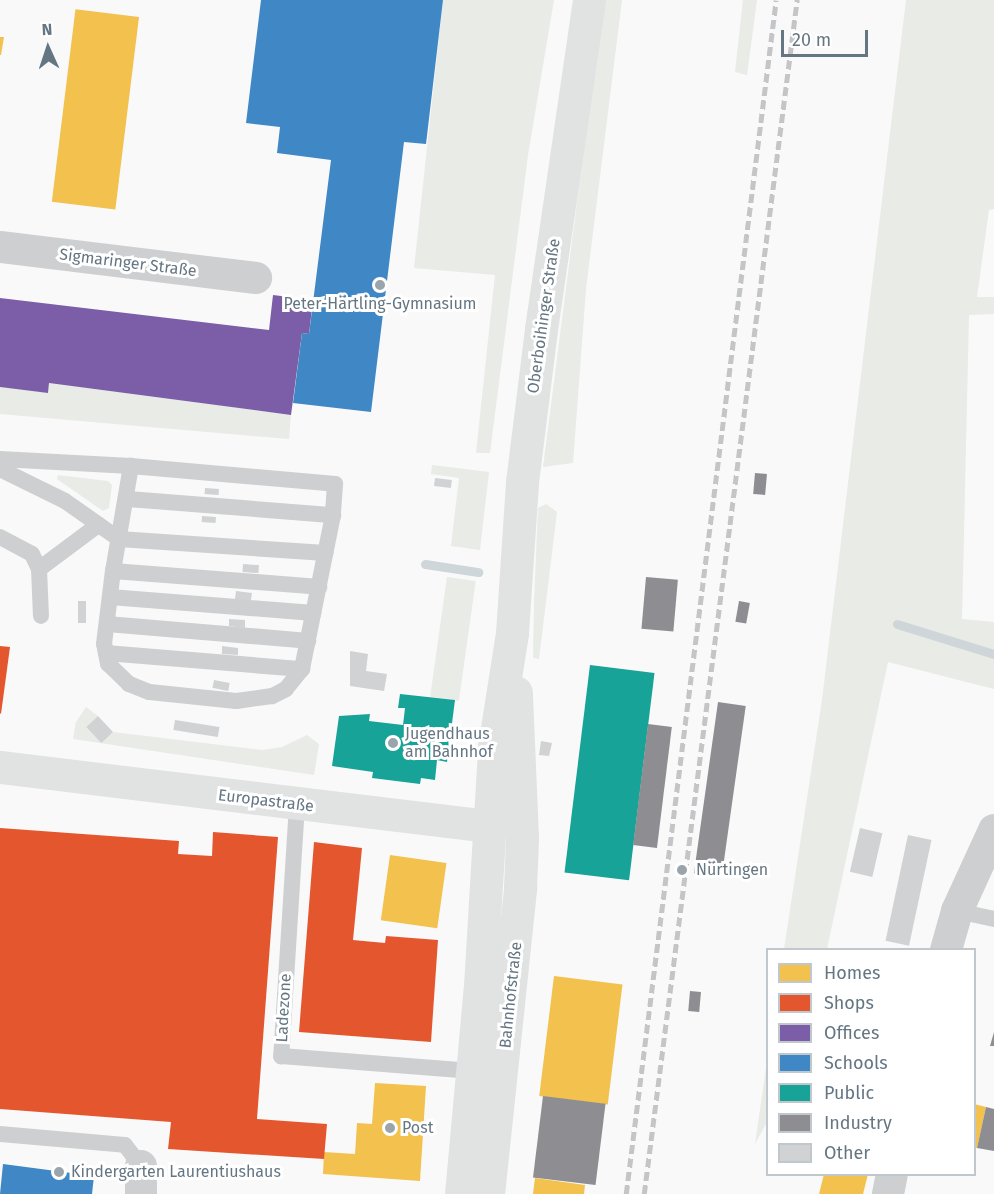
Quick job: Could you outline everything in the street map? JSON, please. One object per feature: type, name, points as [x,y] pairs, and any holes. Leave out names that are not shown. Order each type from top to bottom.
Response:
[{"type":"main road","name":"Oberboihinger Straße","points":[[487,826],[494,747],[512,633],[524,464],[589,0]]},
{"type":"main road","name":"Oberboihinger Straße","points":[[512,633],[520,795]]},
{"type":"main road","name":"Europastraße","points":[[0,767],[297,805],[487,826]]},
{"type":"main road","points":[[520,795],[487,826],[504,845],[520,888]]},
{"type":"main road","name":"Bahnhofstraße","points":[[489,1194],[520,888],[520,795]]},
{"type":"main road","name":"Bahnhofstraße","points":[[461,1194],[472,1071],[487,826]]},
{"type":"street","name":"Sigmaringer Straße","points":[[0,247],[256,278]]},
{"type":"street","points":[[947,948],[957,911],[994,830]]},
{"type":"street","points":[[888,1194],[892,1176]]},
{"type":"lane","points":[[0,459],[131,466],[335,484],[333,515],[302,669],[286,689],[272,696],[236,701],[149,692],[115,674],[106,653],[107,624],[113,571],[128,499],[131,466]]},
{"type":"lane","points":[[0,469],[65,501],[119,539],[326,553]]},
{"type":"lane","points":[[128,499],[333,515]]},
{"type":"lane","points":[[39,569],[98,525]]},
{"type":"lane","points":[[0,537],[32,554],[39,569],[41,616]]},
{"type":"lane","points":[[113,571],[319,587]]},
{"type":"lane","points":[[110,597],[313,613]]},
{"type":"lane","points":[[107,624],[308,641]]},
{"type":"lane","points":[[106,653],[302,669]]},
{"type":"lane","name":"Ladezone","points":[[297,805],[281,1056],[472,1071]]},
{"type":"lane","points":[[957,911],[994,919]]},
{"type":"lane","points":[[0,1134],[125,1145],[141,1180]]},
{"type":"shaded area","points":[[443,0],[554,0],[528,155],[490,453],[476,453],[495,275],[414,268]]},
{"type":"shaded area","points":[[603,0],[622,0],[586,289],[573,463],[543,467]]},
{"type":"shaded area","points":[[743,0],[757,0],[747,75],[735,72]]},
{"type":"shaded area","points":[[906,0],[994,0],[994,209],[989,210],[977,297],[994,297],[994,314],[969,315],[962,619],[994,622],[994,689],[888,662],[827,948],[784,948],[822,700]]},
{"type":"shaded area","points":[[49,383],[291,415],[289,439],[0,414],[0,387],[48,393]]},
{"type":"shaded area","points":[[432,465],[489,472],[480,550],[451,546],[459,478],[431,474]]},
{"type":"shaded area","points":[[58,475],[108,481],[112,485],[109,508],[103,511],[57,479]]},
{"type":"shaded area","points":[[546,504],[557,512],[539,659],[533,658],[538,508]]},
{"type":"shaded area","points":[[447,577],[476,581],[459,701],[430,697]]},
{"type":"shaded area","points":[[86,707],[98,716],[87,727],[101,742],[113,732],[262,750],[282,747],[307,735],[319,744],[314,775],[73,739],[76,722]]},
{"type":"shaded area","points":[[766,1068],[766,1124],[755,1144]]},
{"type":"building: Homes","points":[[75,9],[139,17],[115,210],[52,202]]},
{"type":"building: Homes","points":[[0,37],[4,37],[1,55],[0,55]]},
{"type":"building: Homes","points":[[390,855],[446,863],[437,928],[381,920]]},
{"type":"building: Homes","points":[[554,976],[622,984],[608,1105],[539,1096]]},
{"type":"building: Homes","points":[[375,1083],[426,1086],[420,1181],[323,1174],[324,1152],[355,1154],[357,1123],[372,1124]]},
{"type":"building: Homes","points":[[976,1104],[986,1107],[976,1148]]},
{"type":"building: Homes","points":[[824,1176],[868,1176],[863,1194],[819,1194]]},
{"type":"building: Homes","points":[[535,1178],[585,1185],[584,1194],[533,1194]]},
{"type":"building: Shops","points":[[0,646],[10,647],[1,714],[0,713]]},
{"type":"building: Shops","points":[[0,828],[179,841],[178,854],[212,856],[213,832],[278,837],[257,1119],[327,1124],[324,1159],[168,1149],[171,1122],[0,1109]]},
{"type":"building: Shops","points":[[314,842],[362,848],[353,940],[385,943],[386,936],[438,940],[431,1042],[299,1032]]},
{"type":"building: Offices","points":[[273,295],[313,300],[309,334],[302,333],[291,415],[49,383],[48,393],[0,387],[0,298],[269,330]]},
{"type":"building: Schools","points":[[261,0],[443,0],[426,144],[404,142],[371,412],[293,403],[302,333],[309,334],[331,160],[277,153],[280,127],[246,123]]},
{"type":"building: Schools","points":[[3,1164],[94,1176],[92,1194],[0,1194]]},
{"type":"building: Public","points":[[590,665],[655,673],[629,880],[565,872]]},
{"type":"building: Public","name":"Jugendhaus am Bahnhof","points":[[400,694],[455,700],[447,762],[437,760],[435,780],[421,778],[420,784],[372,778],[373,772],[332,766],[339,716],[370,714],[369,721],[403,725],[405,708],[398,708]]},
{"type":"building: Industry","points":[[755,473],[767,474],[765,495],[753,494]]},
{"type":"building: Industry","points":[[646,577],[678,580],[673,632],[641,629]]},
{"type":"building: Industry","points":[[739,601],[750,603],[746,624],[735,622]]},
{"type":"building: Industry","points":[[718,702],[746,706],[722,877],[694,873]]},
{"type":"building: Industry","points":[[648,724],[672,727],[657,848],[633,845]]},
{"type":"building: Industry","points":[[690,991],[701,992],[699,1012],[688,1011]]},
{"type":"building: Industry","points":[[994,1032],[994,1046],[990,1046]]},
{"type":"building: Industry","points":[[543,1096],[606,1104],[596,1185],[533,1177]]},
{"type":"building: Industry","points":[[986,1107],[994,1109],[994,1151],[977,1148]]},
{"type":"building: Other","points":[[435,478],[452,480],[451,488],[434,486]]},
{"type":"building: Other","points":[[205,488],[219,489],[219,495],[205,494]]},
{"type":"building: Other","points":[[202,516],[216,517],[216,523],[202,522]]},
{"type":"building: Other","points":[[243,564],[259,565],[258,573],[242,572]]},
{"type":"building: Other","points":[[236,591],[252,593],[251,601],[235,599]]},
{"type":"building: Other","points":[[78,601],[86,601],[86,623],[78,623]]},
{"type":"building: Other","points":[[229,619],[245,620],[245,628],[229,626]]},
{"type":"building: Other","points":[[222,646],[238,648],[238,655],[222,654]]},
{"type":"building: Other","points":[[350,651],[368,654],[366,671],[387,674],[384,691],[350,686]]},
{"type":"building: Other","points":[[214,680],[230,683],[228,691],[212,688]]},
{"type":"building: Other","points":[[98,716],[113,732],[101,743],[86,727]]},
{"type":"building: Other","points":[[175,720],[219,727],[218,737],[173,730]]},
{"type":"building: Other","points":[[541,741],[552,743],[549,756],[539,755]]},
{"type":"building: Other","points":[[860,828],[882,833],[872,877],[850,872]]},
{"type":"building: Other","points":[[908,835],[931,840],[909,946],[886,941]]},
{"type":"waterway","points":[[425,564],[478,572]]},
{"type":"waterway","points":[[897,624],[994,654]]},
{"type":"railway","points":[[626,1194],[776,0]]},
{"type":"railway","points":[[644,1194],[797,0]]},
{"type":"place","name":"Peter-Härtling-Gymnasium","points":[[380,285]]},
{"type":"place","name":"Jugendhaus am Bahnhof","points":[[393,743]]},
{"type":"place","name":"Nürtingen","points":[[682,870]]},
{"type":"place","name":"Post","points":[[390,1128]]},
{"type":"place","name":"Kindergarten Laurentiushaus","points":[[59,1172]]}]
